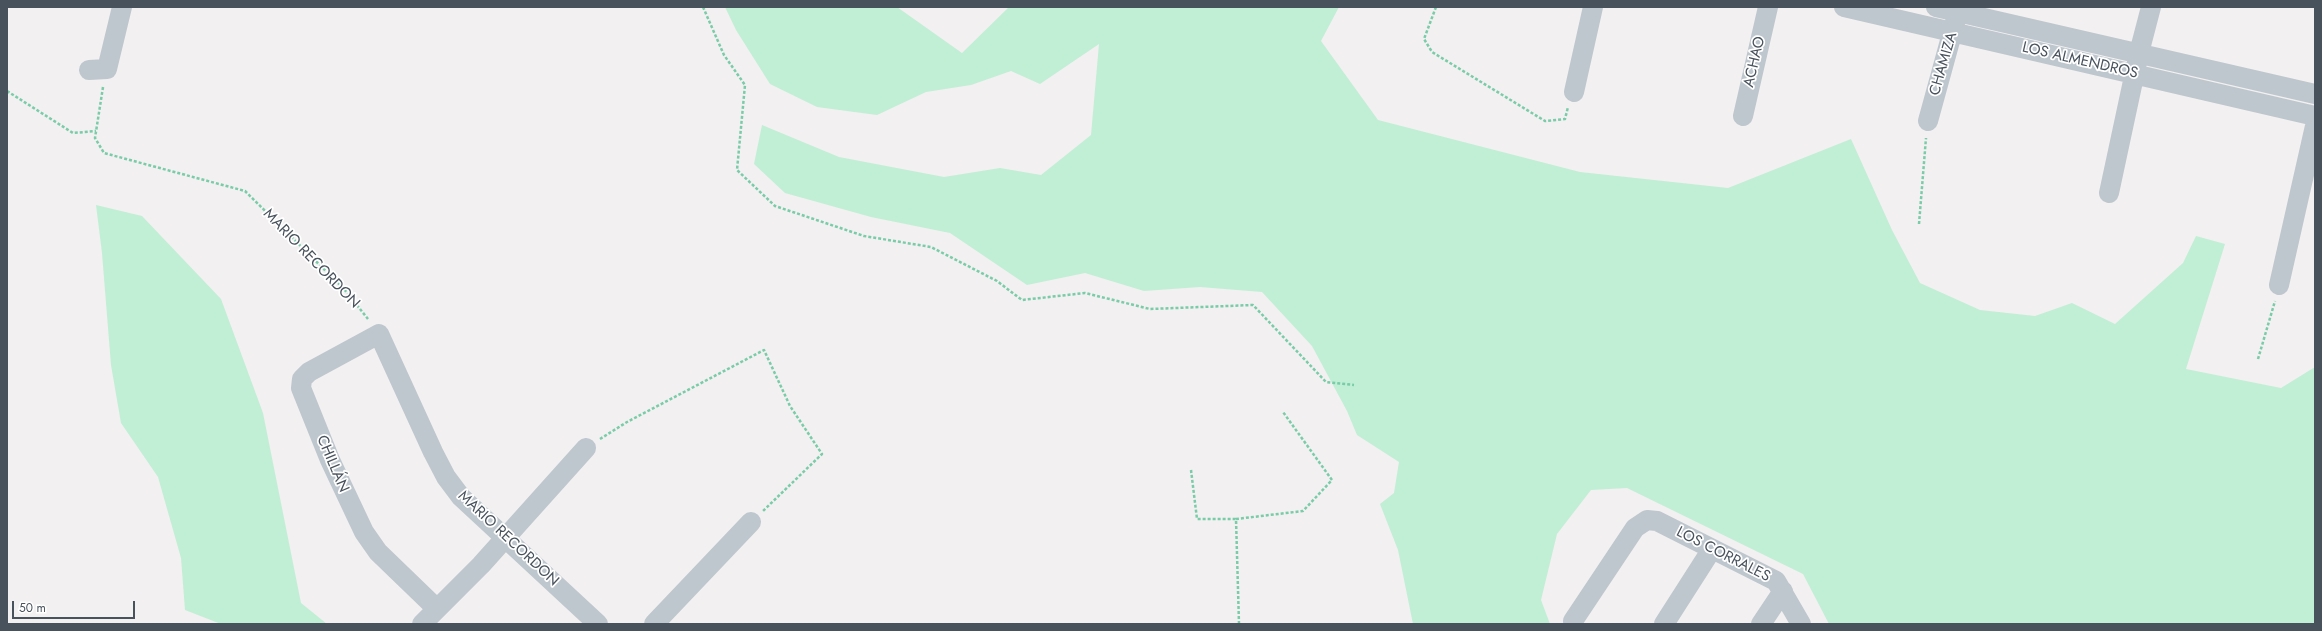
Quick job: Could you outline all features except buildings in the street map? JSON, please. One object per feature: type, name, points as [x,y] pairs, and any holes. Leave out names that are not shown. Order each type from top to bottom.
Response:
[{"type":"street","points":[[98,69],[122,7]]},
{"type":"street","points":[[1574,92],[1593,7]]},
{"type":"street","name":"ACHAO","points":[[1743,116],[1768,7]]},
{"type":"street","name":"LOS ALMENDROS","points":[[1844,7],[2315,116]]},
{"type":"street","name":"LOS ALMENDROS","points":[[1936,7],[1959,9],[2315,94]]},
{"type":"street","points":[[2109,193],[2139,53],[2151,7]]},
{"type":"street","name":"CHAMIZA","points":[[1928,121],[1959,9]]},
{"type":"street","points":[[2279,285],[2315,126]]},
{"type":"street","name":"MARIO RECORDON","points":[[379,334],[446,478],[461,497],[505,536],[598,624]]},
{"type":"street","name":"CHILLÁN","points":[[379,334],[309,372],[302,379],[301,388],[330,460],[364,532],[378,552],[436,608]]},
{"type":"street","points":[[422,624],[436,608],[481,565],[505,536],[586,448]]},
{"type":"street","name":"LOS CORRALES","points":[[1573,621],[1635,528],[1647,520],[1658,521],[1776,581],[1801,624]]},
{"type":"street","points":[[654,624],[751,522]]},
{"type":"street","points":[[1664,624],[1712,549]]},
{"type":"street","points":[[1761,624],[1783,591]]},
{"type":"path","points":[[703,7],[724,55],[745,85],[737,170],[776,206],[864,236],[931,247],[997,281],[1022,300],[1085,293],[1150,308],[1254,305],[1326,382],[1354,385]]},
{"type":"path","points":[[1436,7],[1424,39],[1432,52],[1545,122],[1565,119]]},
{"type":"path","name":"MARIO RECORDON","points":[[98,69],[95,138],[104,153],[245,192],[344,290],[379,334]]},
{"type":"path","points":[[7,91],[73,133],[96,132]]},
{"type":"path","points":[[1919,224],[1928,121]]},
{"type":"path","points":[[2258,359],[2279,285]]},
{"type":"path","points":[[586,448],[627,422],[764,350],[790,406],[822,454],[751,522]]},
{"type":"path","points":[[1191,470],[1197,519],[1236,519],[1304,511],[1332,480],[1283,412]]},
{"type":"path","points":[[1236,519],[1239,624]]},
{"type":"green space","points":[[725,7],[897,7],[962,53],[1009,7],[1339,7],[1321,41],[1378,120],[1580,172],[1728,188],[1851,139],[1892,230],[1920,283],[1980,310],[2035,316],[2072,303],[2115,324],[2183,263],[2196,236],[2225,244],[2186,369],[2281,388],[2315,367],[2315,624],[1829,624],[1803,574],[1627,488],[1591,490],[1557,534],[1541,600],[1550,624],[1413,624],[1398,550],[1380,504],[1394,493],[1399,462],[1357,435],[1347,411],[1312,346],[1262,292],[1200,287],[1144,291],[1085,273],[1027,285],[950,233],[871,217],[785,193],[754,164],[762,125],[839,157],[944,177],[1000,168],[1041,175],[1091,135],[1099,44],[1040,84],[1011,71],[971,85],[926,92],[877,115],[817,107],[770,84],[736,30]]},
{"type":"green space","points":[[96,205],[142,216],[221,299],[263,413],[301,603],[327,624],[221,624],[185,610],[181,558],[158,477],[121,423],[111,365],[102,253]]}]
